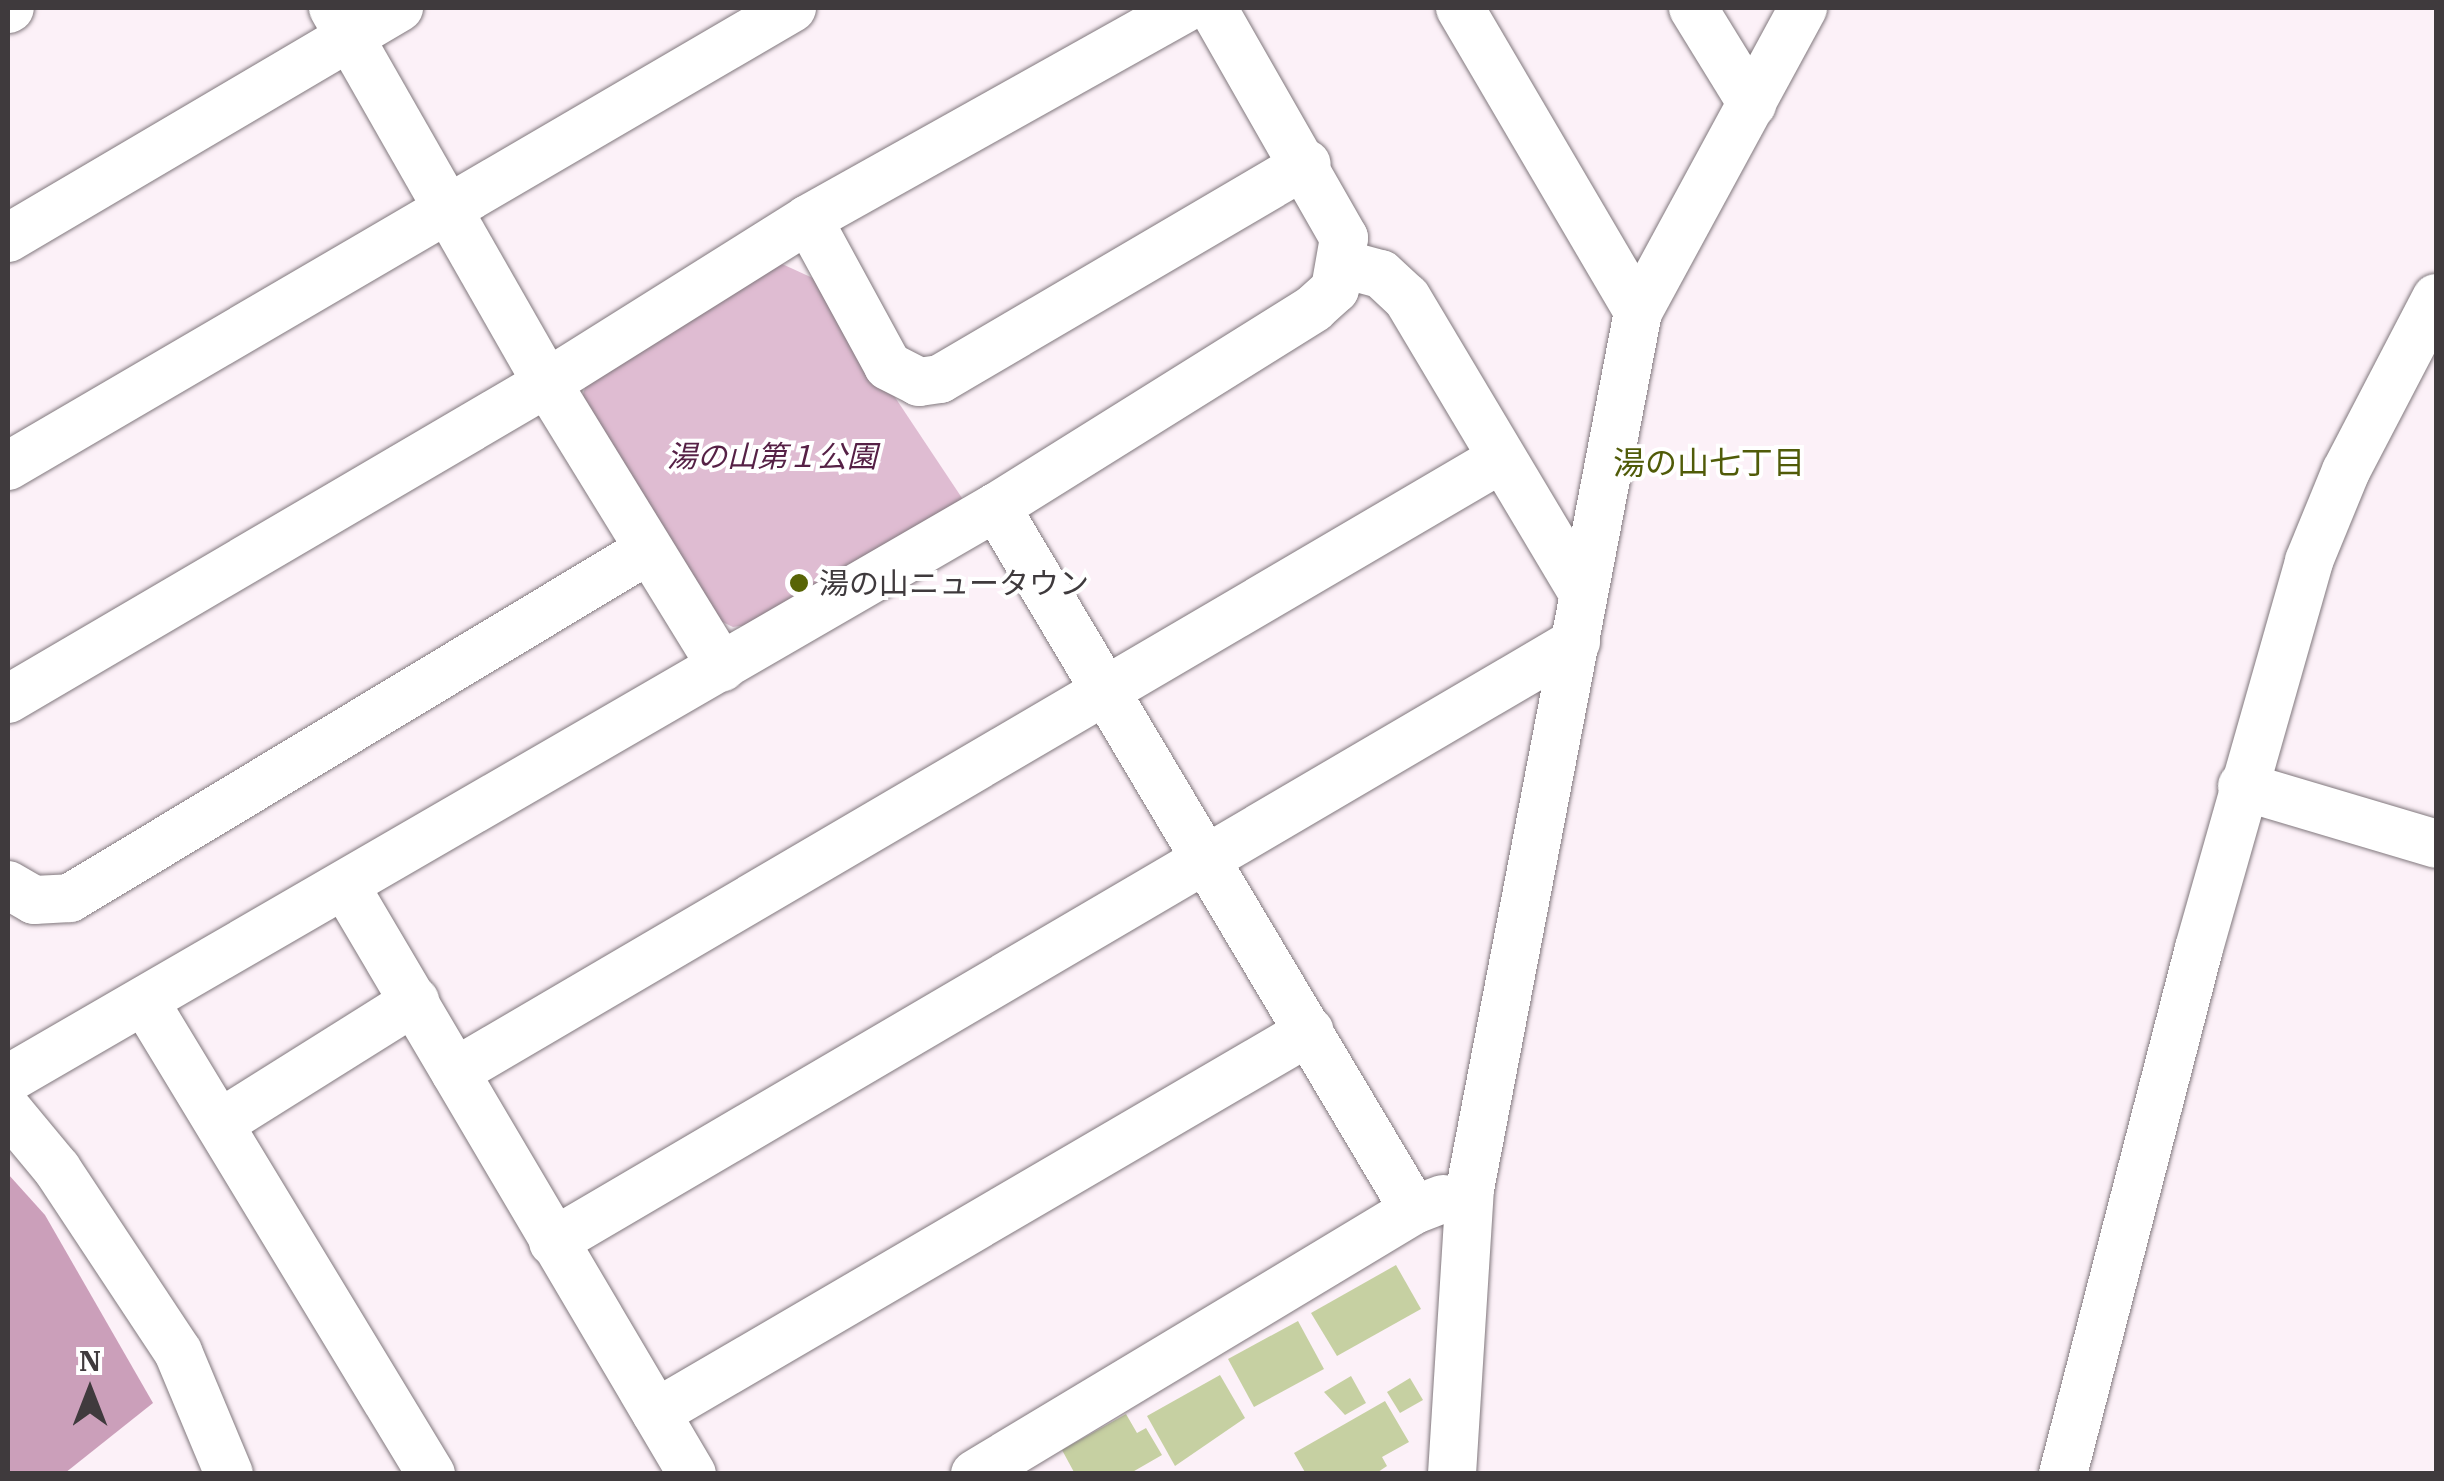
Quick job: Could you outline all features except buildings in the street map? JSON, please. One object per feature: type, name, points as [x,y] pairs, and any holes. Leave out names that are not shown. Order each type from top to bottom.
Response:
[{"type":"street","points":[[8,238],[342,22],[399,8]]},
{"type":"street","points":[[8,466],[792,8]]},
{"type":"street","points":[[8,699],[547,383],[808,219],[1185,8]]},
{"type":"street","points":[[8,1079],[346,889],[996,507],[1314,308],[1335,289],[1343,264],[1339,224],[1212,8]]},
{"type":"street","points":[[1460,8],[1638,312]]},
{"type":"street","points":[[1693,8],[1752,104]]},
{"type":"street","points":[[1452,1474],[1470,1190],[1576,642],[1581,590],[1638,312],[1803,8]]},
{"type":"street","points":[[342,22],[547,383],[722,668]]},
{"type":"street","points":[[808,219],[888,366],[919,382],[940,379],[1306,164]]},
{"type":"street","points":[[1343,264],[1380,274],[1408,298],[1499,460],[1581,590]]},
{"type":"street","points":[[2063,1474],[2242,786],[2309,561],[2346,472],[2436,298]]},
{"type":"street","points":[[454,1072],[1499,460]]},
{"type":"street","points":[[996,507],[1414,1210]]},
{"type":"street","points":[[8,885],[34,900],[70,898],[648,550]]},
{"type":"street","points":[[553,1242],[1576,642]]},
{"type":"street","points":[[2242,786],[2436,844]]},
{"type":"street","points":[[346,889],[692,1474]]},
{"type":"street","points":[[222,1122],[414,1000]]},
{"type":"street","points":[[145,1002],[222,1122],[431,1474]]},
{"type":"street","points":[[656,1413],[1310,1031]]},
{"type":"street","points":[[8,1110],[57,1169],[178,1352],[229,1474]]},
{"type":"street","points":[[975,1474],[1414,1210],[1470,1190]]},
{"type":"green space","name":"湯の山第１公園","points":[[780,263],[817,280],[964,501],[755,624],[733,627],[712,617],[582,398],[589,374]]},
{"type":"shaded area","points":[[8,1174],[45,1215],[153,1403],[65,1473],[8,1473]]},
{"type":"place","name":"湯の山ニュータウン","points":[[799,583]]},
{"type":"district","name":"湯の山七丁目","points":[[1709,462]]}]
